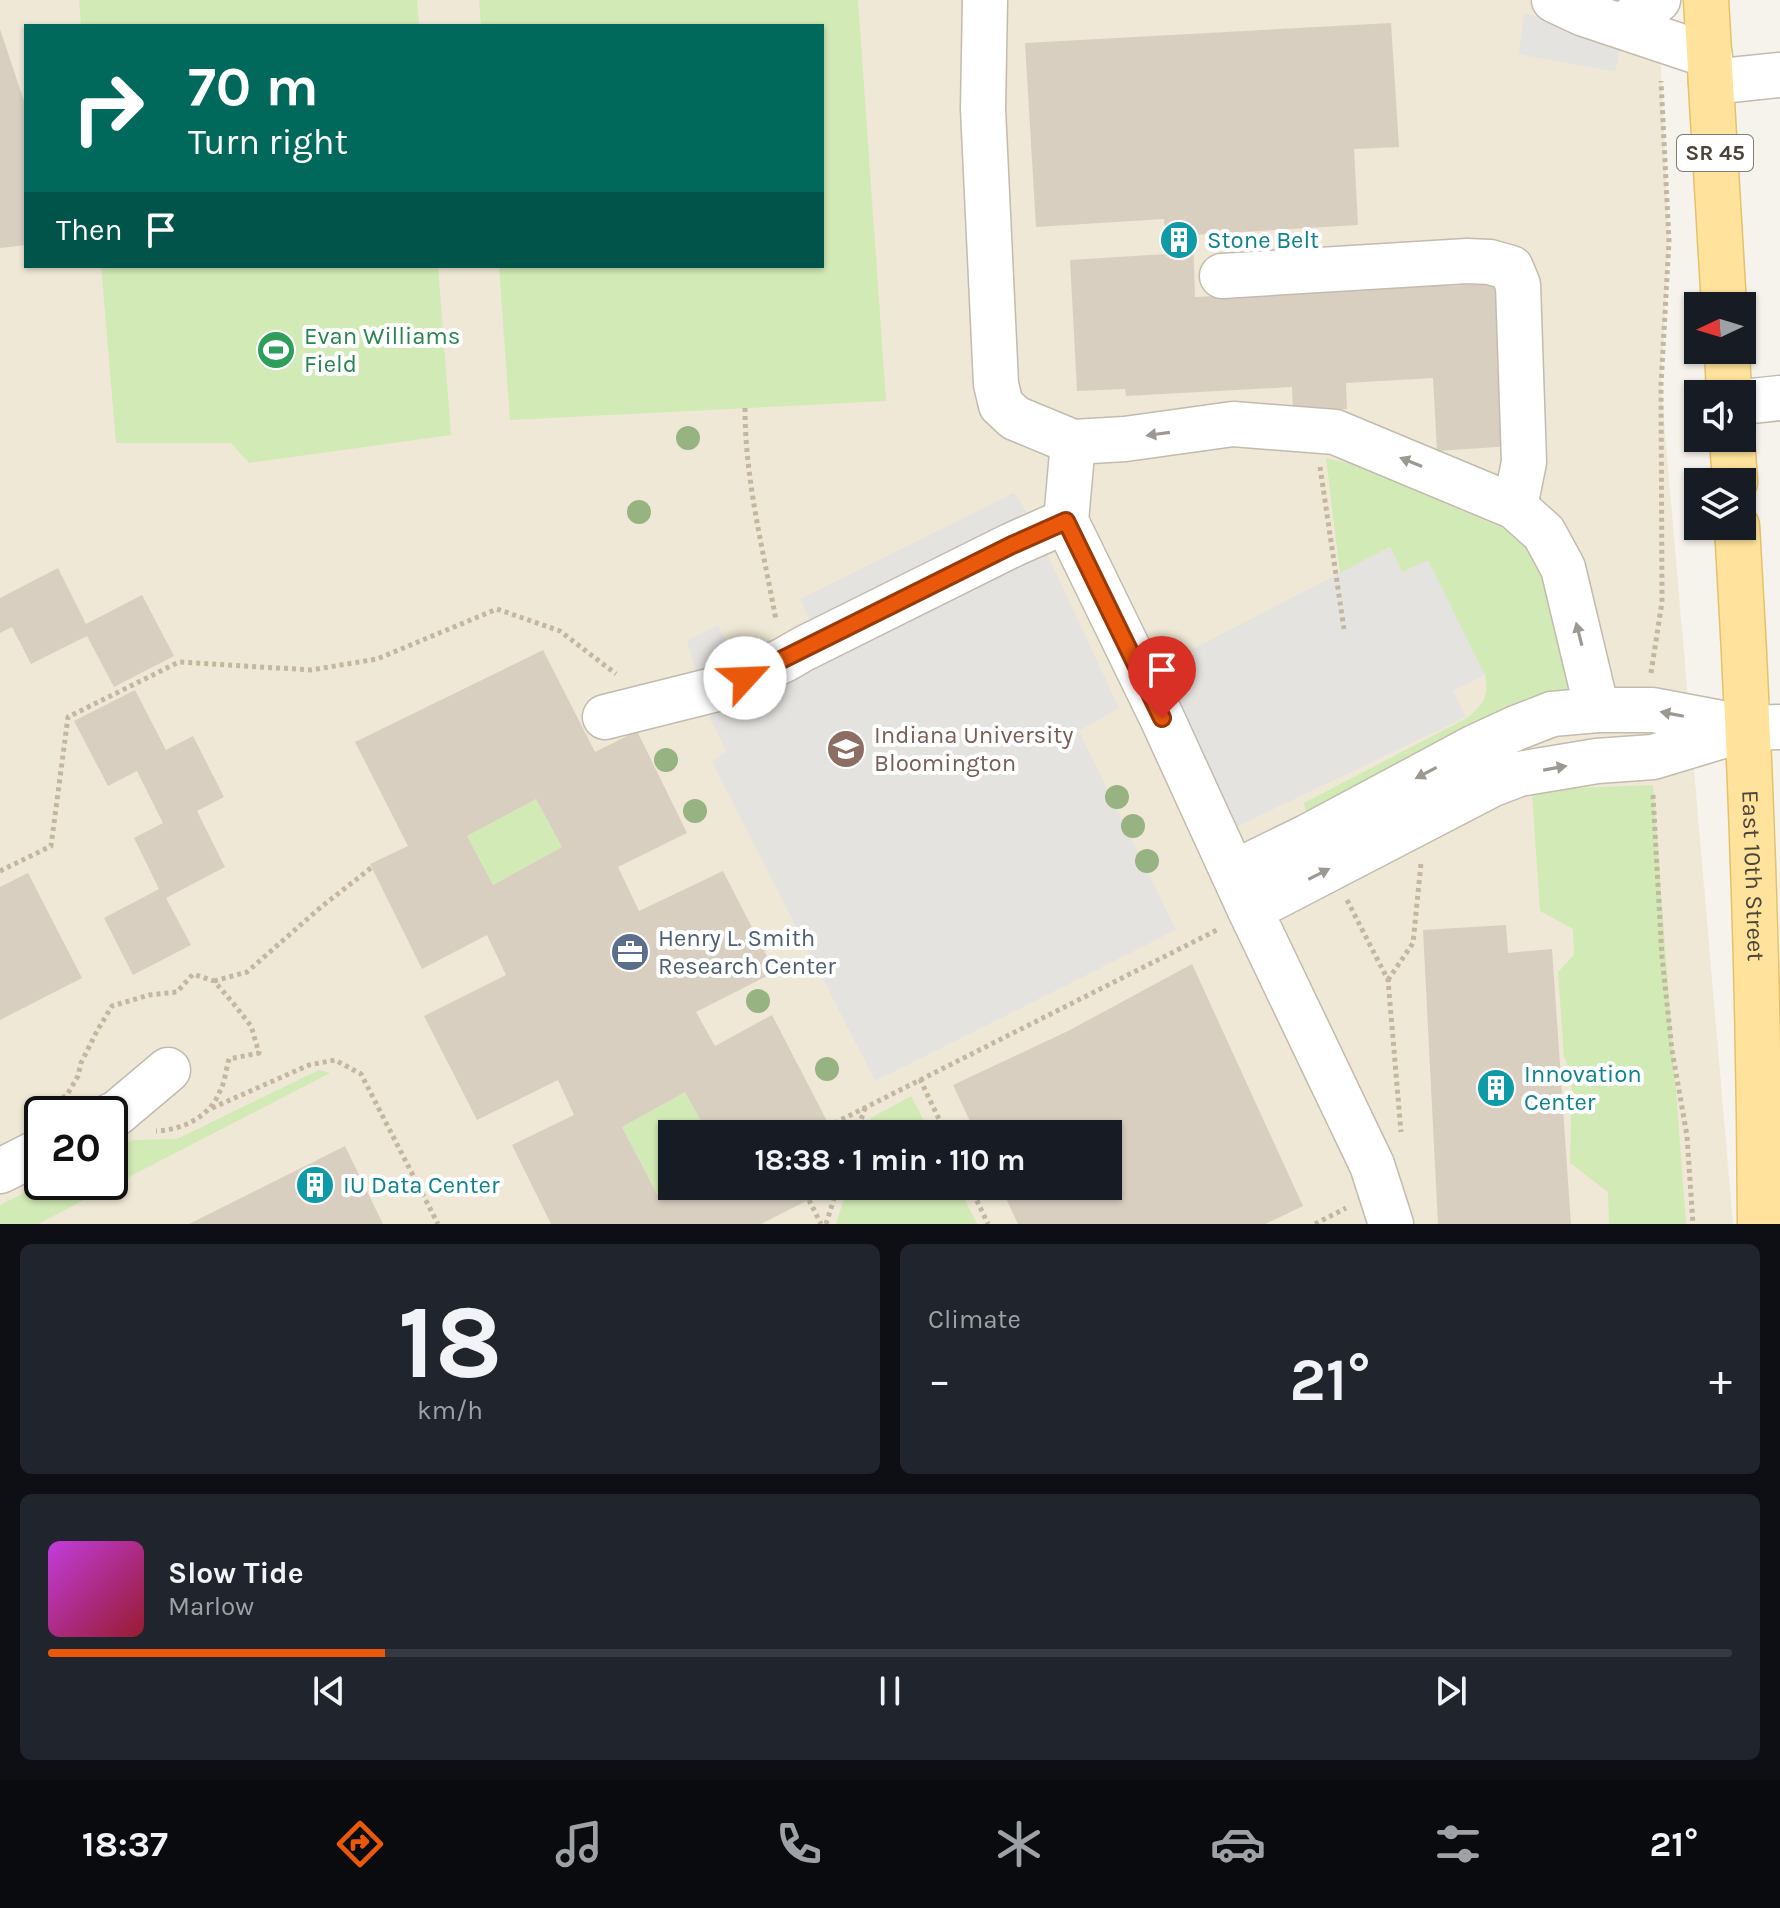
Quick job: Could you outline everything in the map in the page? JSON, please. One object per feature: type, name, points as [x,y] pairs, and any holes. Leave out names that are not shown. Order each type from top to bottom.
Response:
[{"type":"main road","name":"SR 45","points":[[1706,0],[1723,292]]},
{"type":"main road","name":"East 10th Street","points":[[1739,540],[1764,728],[1757,950],[1770,1112],[1760,1224]]},
{"type":"lane","points":[[985,0],[983,109],[996,384],[1001,405],[1015,418],[1073,442],[1125,439],[1233,424],[1335,432],[1515,507],[1544,533],[1563,568],[1597,710]]},
{"type":"lane","points":[[1554,0],[1584,14],[1647,22],[1710,69],[1780,75]]},
{"type":"lane","points":[[1222,276],[1467,261],[1490,262],[1511,268],[1518,285],[1524,462],[1515,507]]},
{"type":"lane","points":[[1756,401],[1780,398]]},
{"type":"lane","points":[[1073,442],[1066,521],[1162,718],[1237,905],[1372,1165],[1391,1224]]},
{"type":"lane","points":[[605,717],[725,687],[1066,521]]},
{"type":"lane","points":[[1237,905],[1307,837],[1475,747],[1552,714],[1653,710],[1764,728]]},
{"type":"lane","points":[[1237,905],[1519,774],[1597,761],[1653,757],[1764,728]]},
{"type":"lane","points":[[128,1104],[168,1070]]},
{"type":"lane","points":[[0,1171],[24,1159]]},
{"type":"path","points":[[1647,22],[1669,241],[1661,385],[1662,602],[1650,679],[1653,710]]},
{"type":"path","points":[[745,408],[751,486],[784,660]]},
{"type":"path","points":[[1315,431],[1344,629]]},
{"type":"path","points":[[0,871],[51,846],[68,717],[179,662],[311,670],[377,659],[497,609],[560,631],[655,704]]},
{"type":"path","points":[[1653,757],[1662,957],[1672,1050],[1687,1136],[1693,1224]]},
{"type":"path","points":[[1388,980],[1413,943],[1421,856]]},
{"type":"path","points":[[214,981],[247,972],[371,868]]},
{"type":"path","points":[[1346,899],[1388,980],[1401,1132]]},
{"type":"path","points":[[840,1120],[1223,927],[1237,905]]},
{"type":"path","points":[[209,1109],[309,1065],[335,1060],[361,1074],[438,1224]]},
{"type":"path","points":[[920,1079],[939,1120]]},
{"type":"path","points":[[861,1120],[865,1107]]},
{"type":"path","points":[[809,1200],[823,1224]]},
{"type":"path","points":[[823,1224],[832,1200]]},
{"type":"path","points":[[977,1200],[988,1224]]},
{"type":"path","points":[[1315,1224],[1349,1206]]},
{"type":"shaded area","name":"Indiana University Bloomington","points":[[0,0],[1658,0],[1669,241],[1661,385],[1733,1224],[0,1224]]},
{"type":"shaded area","points":[[1524,13],[1624,37],[1615,72],[1519,54]]},
{"type":"shaded area","points":[[1014,493],[1028,513],[1119,708],[1079,731],[1176,930],[875,1081],[712,762],[726,751],[710,719],[687,641],[718,625],[734,656],[813,627],[800,599]]},
{"type":"shaded area","points":[[1390,547],[1402,572],[1428,560],[1485,675],[1453,691],[1466,717],[1236,827],[1169,690],[1198,673],[1189,651]]},
{"type":"green space","points":[[79,0],[417,0],[419,24],[81,24]]},
{"type":"green space","points":[[479,0],[858,0],[886,401],[510,420],[499,268],[824,268],[824,24],[481,24]]},
{"type":"green space","name":"Evan Williams Field","points":[[101,268],[438,268],[451,435],[249,463],[231,443],[116,443]]},
{"type":"green space","points":[[1326,458],[1360,466],[1507,530],[1538,559],[1570,689],[1533,700],[1308,820],[1304,803],[1467,718],[1478,708],[1486,694],[1485,674],[1402,572],[1390,547],[1340,573]]},
{"type":"green space","points":[[1653,785],[1686,1224],[1609,1224],[1608,1192],[1570,1163],[1572,1075],[1564,1056],[1558,972],[1574,955],[1573,929],[1540,911],[1532,793],[1547,789]]},
{"type":"green space","points":[[536,799],[562,847],[493,885],[467,836]]},
{"type":"green space","points":[[319,1070],[330,1073],[128,1177],[128,1142],[177,1139]]},
{"type":"green space","points":[[685,1092],[700,1120],[658,1120],[658,1196],[622,1127]]},
{"type":"green space","points":[[911,1096],[924,1120],[870,1120]]},
{"type":"green space","points":[[24,1193],[24,1200],[84,1200],[38,1224],[0,1224],[0,1205]]},
{"type":"green space","points":[[844,1200],[965,1200],[977,1224],[836,1224]]},
{"type":"building","name":"Stone Belt","points":[[1391,23],[1399,147],[1354,149],[1358,225],[1193,235],[1195,297],[1445,283],[1445,286],[1503,283],[1512,446],[1437,451],[1433,378],[1346,383],[1347,409],[1293,412],[1292,387],[1126,396],[1125,389],[1077,391],[1070,260],[1166,254],[1164,219],[1036,227],[1025,43]]},
{"type":"building","points":[[0,29],[24,101],[24,245],[0,248]]},
{"type":"building","points":[[58,568],[86,624],[142,595],[174,656],[114,687],[87,636],[31,664],[12,627],[0,633],[0,598]]},
{"type":"building","name":"Henry L. Smith Research Center","points":[[543,650],[595,752],[637,731],[687,833],[618,867],[639,911],[723,871],[775,972],[696,1012],[715,1046],[772,1015],[826,1120],[700,1120],[685,1092],[622,1127],[658,1200],[808,1200],[761,1224],[551,1224],[512,1145],[574,1115],[558,1080],[477,1120],[424,1016],[506,975],[487,935],[422,969],[370,864],[408,846],[355,742]],"holes":[[[536,799],[562,847],[493,885],[467,836]]]},
{"type":"building","points":[[135,690],[166,750],[193,736],[224,797],[197,811],[225,867],[166,898],[191,945],[133,975],[104,918],[159,889],[134,838],[163,823],[137,771],[108,786],[74,721]]},
{"type":"building","points":[[28,873],[82,978],[0,1020],[0,887]]},
{"type":"building","name":"Innovation Center","points":[[1506,925],[1508,953],[1552,949],[1571,1224],[1438,1224],[1423,930]]},
{"type":"building","points":[[1192,964],[1303,1206],[1265,1224],[1018,1224],[1007,1200],[1122,1200],[1122,1120],[969,1120],[953,1085],[1070,1030]]},
{"type":"building","name":"IU Data Center","points":[[345,1146],[383,1224],[189,1224]]},
{"type":"place","name":"Stone Belt","points":[[1179,240]]},
{"type":"place","name":"Evan Williams Field","points":[[276,350]]},
{"type":"place","name":"Indiana University Bloomington","points":[[846,749]]},
{"type":"place","name":"Henry L. Smith Research Center","points":[[630,952]]},
{"type":"place","name":"Innovation Center","points":[[1496,1088]]},
{"type":"place","name":"IU Data Center","points":[[315,1185]]},
{"type":"route","points":[[745,678],[1066,521],[1162,718]]}]
